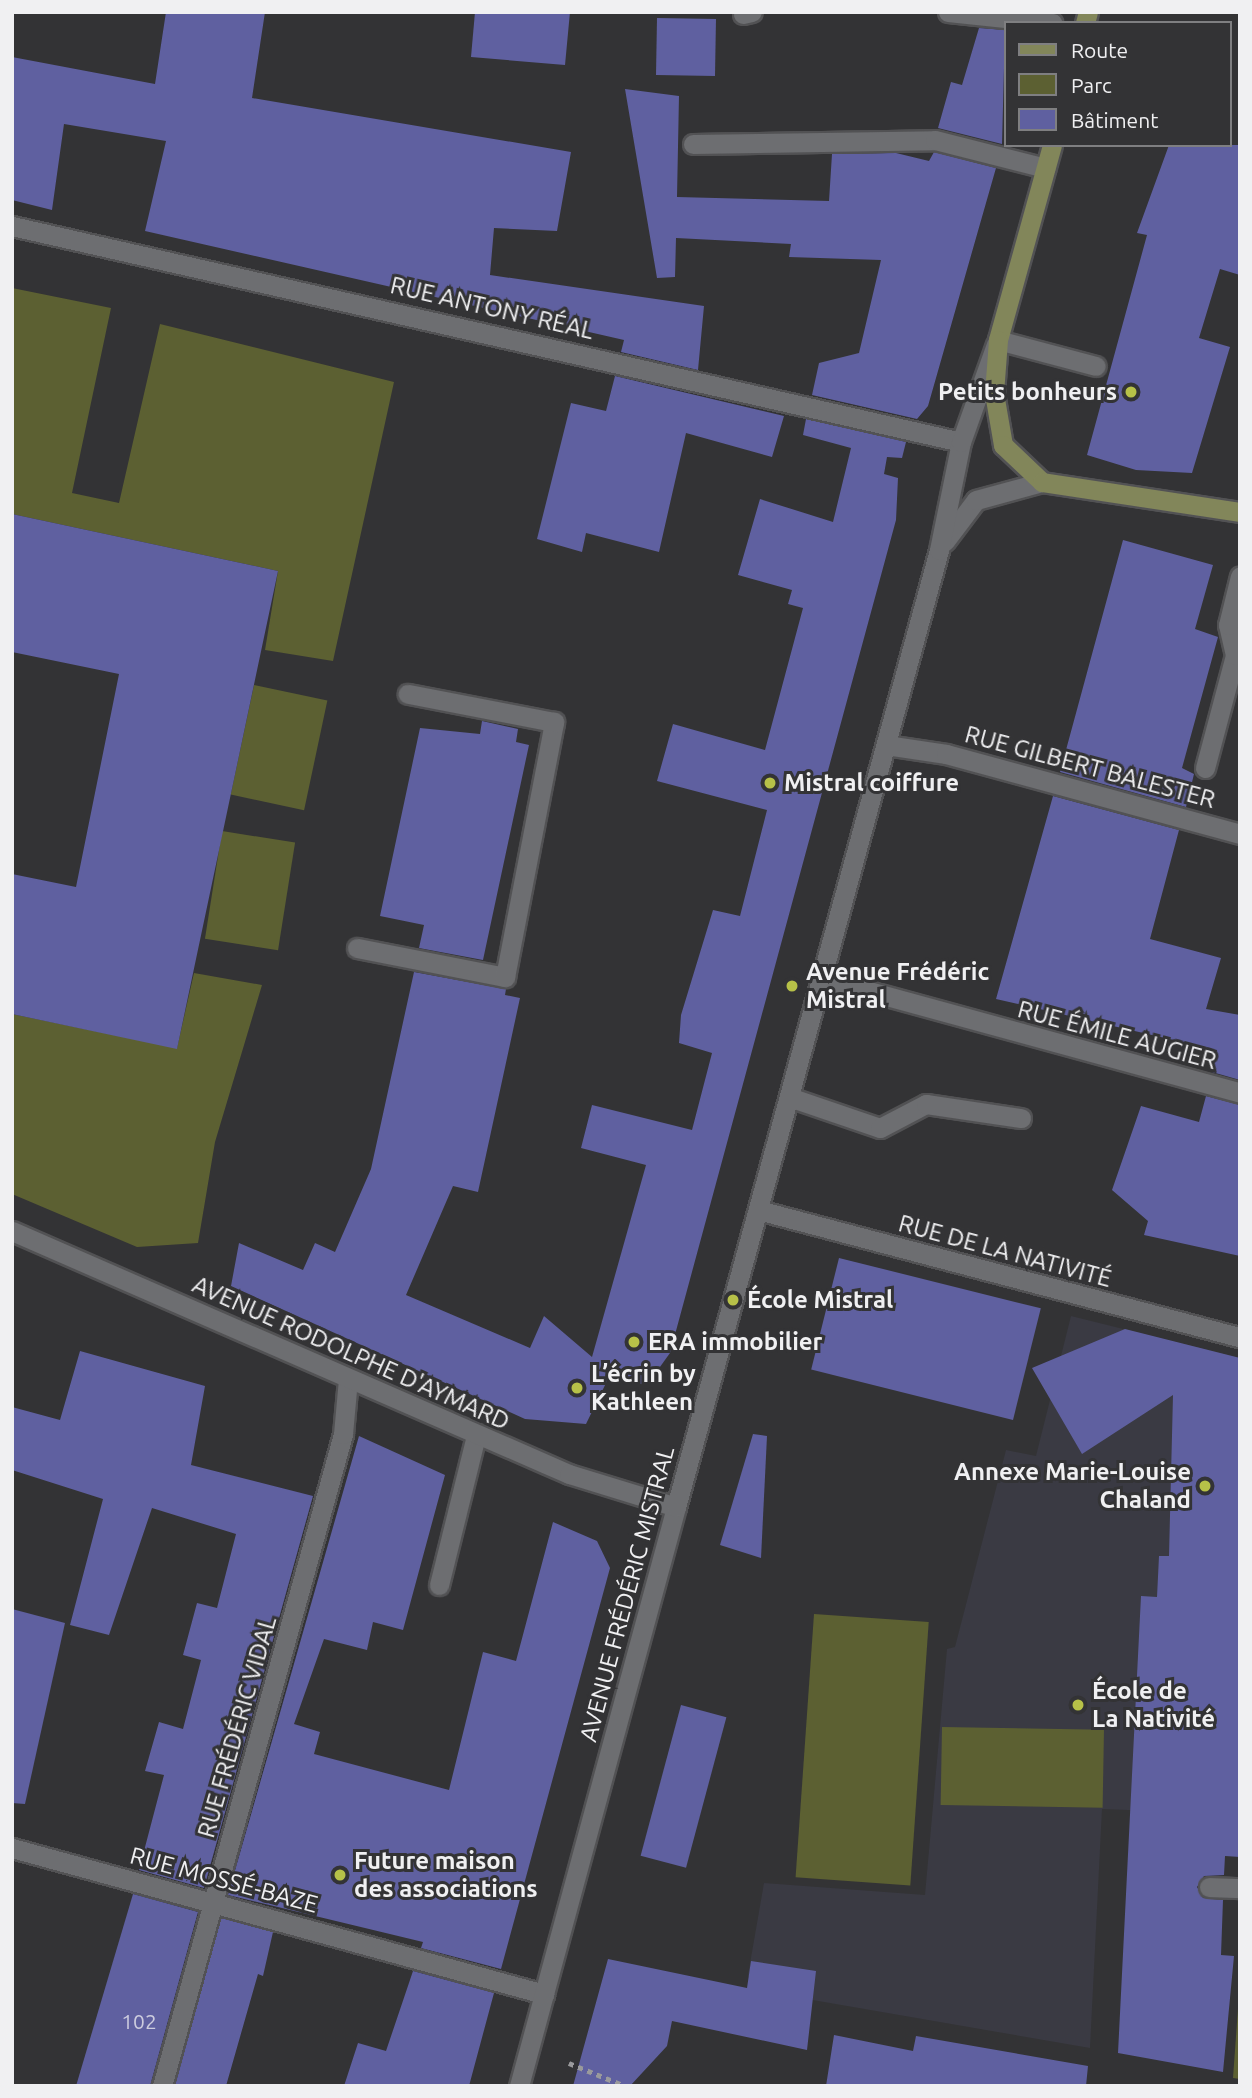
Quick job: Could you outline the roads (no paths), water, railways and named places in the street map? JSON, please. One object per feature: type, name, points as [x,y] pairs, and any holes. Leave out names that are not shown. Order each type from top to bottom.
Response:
[{"type":"main road","name":"AVENUE FRÉDÉRIC MISTRAL","points":[[998,340],[1051,147]]},
{"type":"main road","points":[[998,340],[994,393],[1003,445],[1042,482],[1240,512]]},
{"type":"street","points":[[948,12],[1033,21]]},
{"type":"street","points":[[693,144],[935,140],[1046,168]]},
{"type":"street","name":"RUE ANTONY RÉAL","points":[[12,226],[362,303],[961,442]]},
{"type":"street","points":[[998,340],[1096,366]]},
{"type":"street","name":"AVENUE FRÉDÉRIC MISTRAL","points":[[519,2086],[939,550],[961,442],[998,340]]},
{"type":"street","points":[[939,550],[976,500],[1042,482]]},
{"type":"street","points":[[1205,768],[1235,655],[1228,625],[1240,576]]},
{"type":"street","points":[[357,948],[505,976],[554,722],[408,694]]},
{"type":"street","name":"RUE GILBERT BALESTER","points":[[886,745],[946,754],[1240,834]]},
{"type":"street","name":"RUE ÉMILE AUGIER","points":[[821,978],[1240,1093]]},
{"type":"street","points":[[789,1097],[880,1128],[926,1104],[1020,1118]]},
{"type":"street","name":"RUE DE LA NATIVITÉ","points":[[758,1210],[1240,1337]]},
{"type":"street","name":"AVENUE RODOLPHE D'AYMARD","points":[[12,1231],[569,1474],[676,1507]]},
{"type":"street","name":"RUE FRÉDÉRIC VIDAL","points":[[162,2086],[343,1434],[348,1379]]},
{"type":"street","points":[[439,1585],[476,1435]]},
{"type":"street","name":"RUE MOSSÉ-BAZE","points":[[12,1848],[544,1994]]},
{"type":"street","points":[[1209,1886],[1240,1888]]},
{"type":"place","name":"Petits bonheurs","points":[[1131,392]]},
{"type":"place","name":"Mistral coiffure","points":[[770,783]]},
{"type":"place","name":"Avenue Frédéric Mistral","points":[[792,986]]},
{"type":"place","name":"École Mistral","points":[[733,1300]]},
{"type":"place","name":"ERA immobilier","points":[[634,1342]]},
{"type":"place","name":"L’écrin by Kathleen","points":[[577,1388]]},
{"type":"place","name":"Annexe Marie-Louise Chaland","points":[[1205,1486]]},
{"type":"place","name":"École de La Nativité","points":[[1078,1705]]},
{"type":"place","name":"Future maison des associations","points":[[340,1875]]}]
